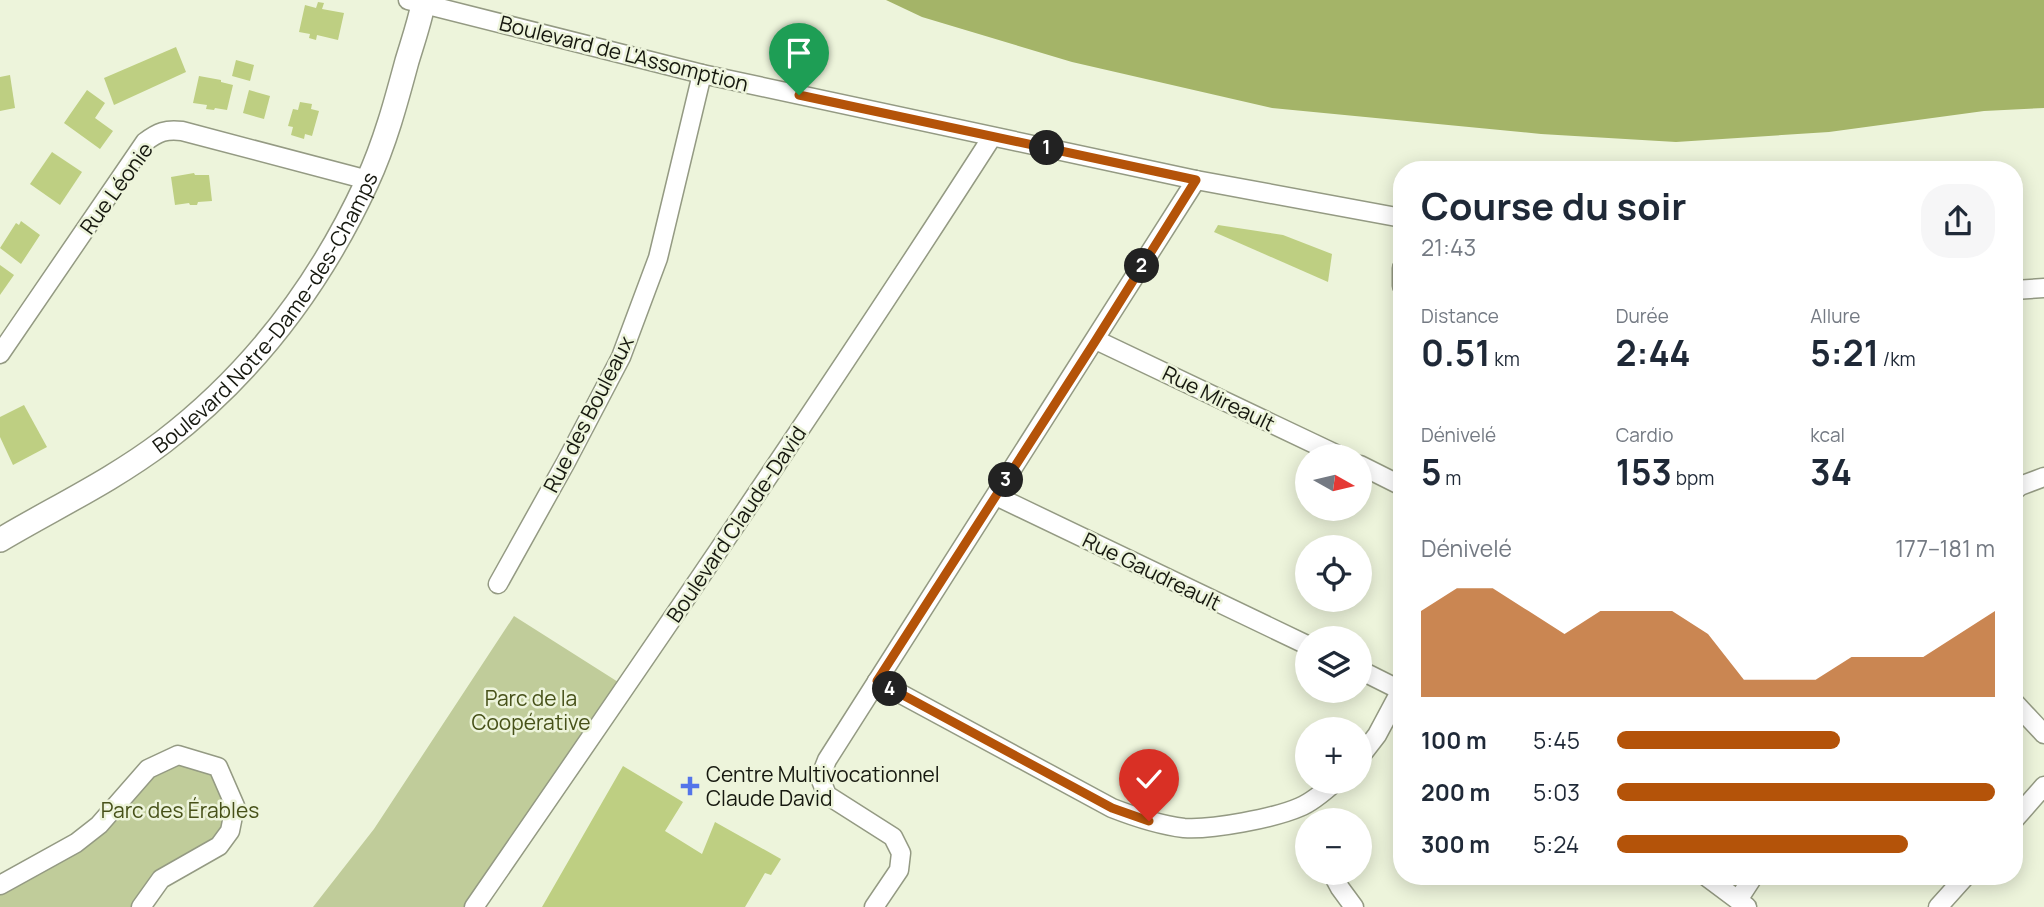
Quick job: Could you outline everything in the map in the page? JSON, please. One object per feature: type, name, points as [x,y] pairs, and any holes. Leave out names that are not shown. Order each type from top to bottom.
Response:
[{"type":"main road","name":"Boulevard Notre-Dame-des-Champs","points":[[0,540],[132,464],[162,443],[200,412],[250,362],[301,300],[340,235],[368,180],[388,127],[419,1]]},
{"type":"street","name":"Boulevard de L'Assomption","points":[[419,1],[702,74],[1196,180],[1393,216]]},
{"type":"street","name":"Rue des Bouleaux","points":[[498,584],[621,358],[658,258],[702,74]]},
{"type":"street","name":"Rue Léonie","points":[[0,354],[145,142],[158,132],[170,129],[183,131],[368,180]]},
{"type":"street","name":"Boulevard Claude-David","points":[[474,907],[672,618],[992,137]]},
{"type":"street","points":[[874,907],[899,870],[901,853],[892,837],[827,795],[820,778],[827,760],[1196,180]]},
{"type":"street","points":[[2023,289],[2044,288]]},
{"type":"street","name":"Rue Mireault","points":[[1096,340],[1315,444]]},
{"type":"street","points":[[1372,471],[1393,481]]},
{"type":"street","points":[[2023,485],[2044,477]]},
{"type":"street","name":"Rue Gaudreault","points":[[996,496],[1295,639]]},
{"type":"street","points":[[1372,676],[1393,686]]},
{"type":"street","points":[[877,681],[1101,803],[1149,821],[1186,828],[1222,826],[1295,815]]},
{"type":"street","points":[[1372,741],[1393,705]]},
{"type":"street","points":[[2023,712],[2044,734]]},
{"type":"street","points":[[0,885],[76,844],[99,825],[148,769],[178,755],[218,767],[234,806],[230,831],[219,846],[161,879],[141,907]]},
{"type":"street","points":[[2023,810],[2044,786]]},
{"type":"street","points":[[1310,808],[1323,794]]},
{"type":"street","points":[[1338,885],[1354,907]]},
{"type":"street","points":[[1717,885],[1742,904],[1750,885]]},
{"type":"street","points":[[1938,907],[1958,885]]},
{"type":"green space","name":"Parc de la Coopérative","points":[[514,616],[626,687],[474,907],[313,907],[374,829]]},
{"type":"green space","name":"Parc des Érables","points":[[178,755],[218,767],[235,806],[230,831],[161,879],[141,907],[0,907],[0,885],[115,807]]},
{"type":"shaded area","points":[[886,0],[2044,0],[2044,108],[1984,111],[1829,132],[1676,142],[1541,134],[1272,108],[1072,62],[922,17]]},
{"type":"building","points":[[318,2],[324,3],[322,9],[344,13],[338,40],[317,35],[316,40],[309,38],[310,34],[299,32],[305,5],[316,8]]},
{"type":"building","points":[[176,47],[186,72],[114,105],[104,78]]},
{"type":"building","points":[[236,60],[254,65],[250,81],[232,76]]},
{"type":"building","points":[[10,75],[15,108],[0,111],[0,77]]},
{"type":"building","points":[[199,76],[233,85],[227,110],[206,109],[207,105],[193,103]]},
{"type":"building","points":[[87,90],[105,103],[95,118],[113,131],[100,149],[64,123]]},
{"type":"building","points":[[249,90],[270,96],[264,119],[243,113]]},
{"type":"building","points":[[300,102],[312,104],[311,109],[319,111],[312,136],[305,134],[304,139],[291,135],[293,127],[288,126],[293,109],[298,110]]},
{"type":"building","points":[[52,152],[82,172],[60,205],[30,184]]},
{"type":"building","points":[[194,173],[209,175],[212,201],[198,202],[197,205],[175,205],[171,177]]},
{"type":"building","points":[[21,221],[40,235],[21,264],[0,248],[16,223],[19,225]]},
{"type":"building","points":[[1218,225],[1283,235],[1332,254],[1328,282],[1214,232]]},
{"type":"building","points":[[0,265],[14,275],[0,295]]},
{"type":"building","points":[[24,405],[47,447],[13,465],[0,437],[0,417]]},
{"type":"building","points":[[623,766],[683,802],[665,831],[702,854],[715,822],[781,859],[771,875],[765,873],[745,907],[542,907]]},
{"type":"place","name":"Centre Multivocationnel Claude David","points":[[690,786]]},
{"type":"route","points":[[799,95],[1196,180],[877,681],[1071,787],[1112,808],[1149,821]]}]
